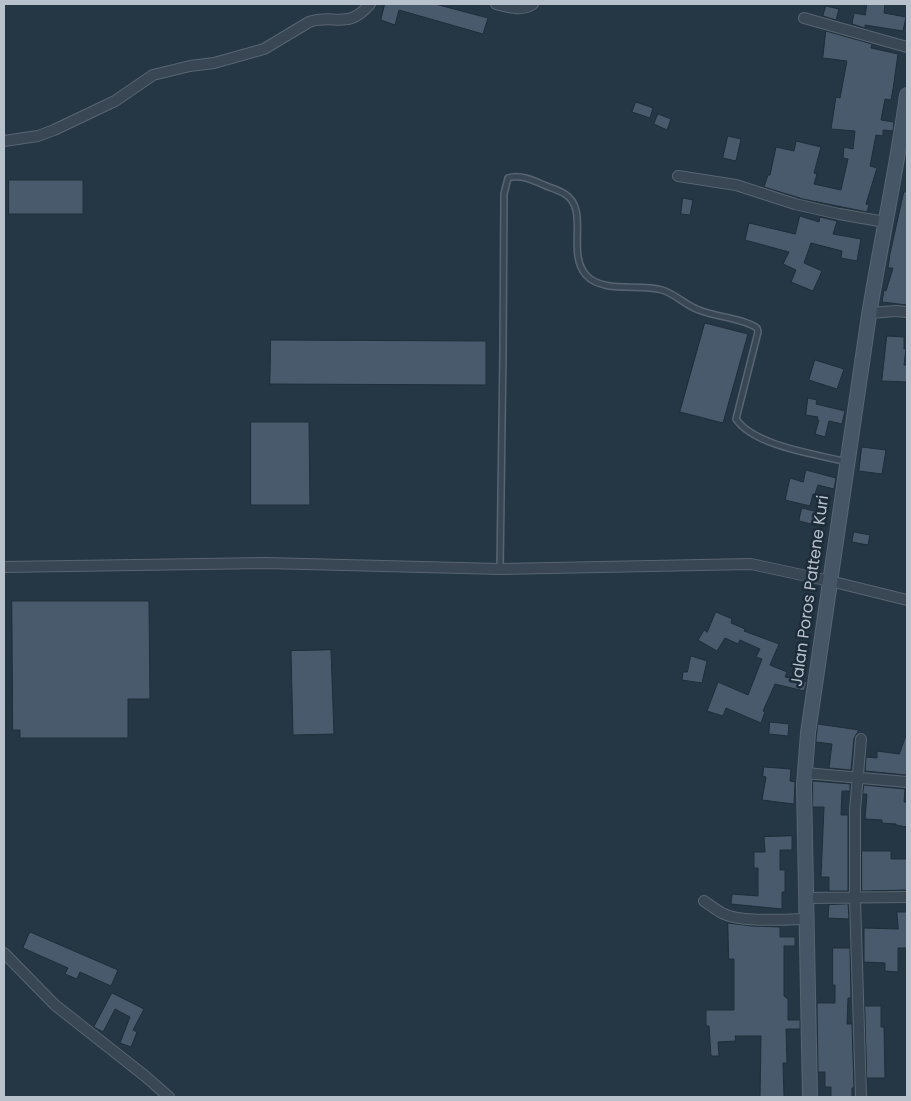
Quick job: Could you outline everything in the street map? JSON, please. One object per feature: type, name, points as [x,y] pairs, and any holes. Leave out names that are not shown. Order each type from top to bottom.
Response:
[{"type":"street","points":[[4,141],[38,136],[54,130],[115,100],[153,75],[190,66],[214,63],[257,51],[276,43],[316,19],[354,18],[361,14],[370,4]]},
{"type":"street","points":[[496,4],[522,8],[533,4]]},
{"type":"street","points":[[804,18],[907,47]]},
{"type":"street","name":"Jalan Poros Pattene Kuri","points":[[810,1097],[805,773],[808,733],[884,222],[903,157],[907,95]]},
{"type":"street","points":[[678,176],[736,185],[795,204],[884,222]]},
{"type":"street","points":[[870,313],[907,312]]},
{"type":"street","points":[[4,567],[266,563],[500,568],[751,564],[907,600]]},
{"type":"street","points":[[861,739],[855,810],[855,899],[861,1097]]},
{"type":"street","points":[[805,773],[907,782]]},
{"type":"street","points":[[806,898],[907,898]]},
{"type":"street","points":[[704,901],[724,914],[749,919],[806,919]]},
{"type":"street","points":[[4,953],[55,1005],[138,1070],[169,1097]]},
{"type":"lane","points":[[500,568],[504,194],[508,178],[515,176],[536,181],[566,194],[573,201],[577,211],[576,241],[579,265],[586,275],[595,282],[610,286],[662,290],[698,310],[757,328],[758,332],[736,419],[739,424],[761,440],[847,462]]},
{"type":"building","points":[[385,4],[435,4],[488,18],[483,34],[399,10],[395,25],[381,20]]},
{"type":"building","points":[[867,4],[885,4],[884,13],[906,17],[903,31],[865,25],[865,28],[852,24],[854,13],[865,15]]},
{"type":"building","points":[[826,6],[839,9],[836,20],[823,16]]},
{"type":"building","points":[[826,31],[872,44],[871,48],[898,54],[891,100],[885,99],[881,120],[894,122],[893,131],[883,130],[883,136],[876,135],[870,166],[877,168],[866,204],[869,205],[867,212],[803,199],[764,187],[768,175],[770,175],[776,147],[794,151],[796,141],[821,147],[814,173],[817,174],[814,184],[841,190],[848,159],[843,158],[844,147],[853,149],[855,131],[831,129],[836,97],[840,98],[847,61],[823,58]]},
{"type":"building","points":[[636,102],[653,108],[650,118],[632,112]]},
{"type":"building","points":[[658,114],[671,119],[667,130],[654,124]]},
{"type":"building","points":[[728,136],[741,139],[736,161],[723,158]]},
{"type":"building","points":[[9,180],[83,180],[83,214],[9,214]]},
{"type":"building","points":[[904,192],[907,192],[907,305],[882,302],[884,290],[886,291],[893,268],[888,268]]},
{"type":"building","points":[[683,198],[693,200],[690,215],[681,214]]},
{"type":"building","points":[[800,216],[819,222],[820,217],[837,221],[833,234],[861,239],[857,261],[841,258],[842,251],[811,243],[804,263],[822,271],[813,291],[791,282],[796,270],[783,264],[789,252],[745,240],[749,223],[795,234]]},
{"type":"building","points":[[705,323],[748,334],[723,423],[680,412]]},
{"type":"building","points":[[887,336],[904,337],[904,349],[906,349],[904,365],[907,365],[907,382],[882,381]]},
{"type":"building","points":[[271,340],[486,341],[486,385],[270,384]]},
{"type":"building","points":[[815,360],[844,369],[837,389],[809,380]]},
{"type":"building","points":[[808,398],[817,400],[816,404],[845,411],[842,424],[829,421],[825,437],[815,434],[819,420],[817,420],[818,417],[806,415]]},
{"type":"building","points":[[251,422],[309,422],[310,505],[251,505]]},
{"type":"building","points":[[862,447],[886,450],[882,474],[859,471]]},
{"type":"building","points":[[806,470],[836,478],[834,489],[818,485],[810,506],[785,500],[790,478],[803,482]]},
{"type":"building","points":[[802,508],[826,514],[823,527],[799,521]]},
{"type":"building","points":[[854,532],[870,535],[868,545],[852,542]]},
{"type":"building","points":[[12,601],[149,601],[150,699],[128,699],[128,738],[20,738],[20,730],[13,730]]},
{"type":"building","points":[[716,612],[732,619],[731,623],[745,629],[744,631],[779,644],[770,665],[787,672],[785,677],[807,682],[804,691],[775,684],[763,711],[765,712],[761,723],[726,708],[723,716],[707,711],[718,682],[748,695],[762,659],[756,657],[760,649],[740,640],[738,644],[725,638],[717,651],[698,640],[704,630],[707,632]]},
{"type":"building","points":[[331,650],[334,734],[293,735],[291,651]]},
{"type":"building","points":[[691,656],[707,661],[702,683],[682,680],[683,672],[687,672]]},
{"type":"building","points":[[770,722],[789,724],[788,736],[769,734]]},
{"type":"building","points":[[818,724],[859,730],[854,738],[851,770],[829,768],[832,744],[816,742]]},
{"type":"building","points":[[907,733],[906,775],[865,771],[866,757],[877,758],[877,751],[899,754]]},
{"type":"building","points":[[764,767],[791,769],[790,781],[795,782],[794,804],[762,800],[766,777],[763,776]]},
{"type":"building","points":[[813,781],[850,784],[850,791],[842,791],[841,815],[848,815],[848,891],[829,891],[829,877],[821,877],[824,807],[813,807]]},
{"type":"building","points":[[864,785],[905,789],[904,802],[907,802],[907,827],[882,823],[882,820],[865,819],[867,794],[863,794]]},
{"type":"building","points":[[792,836],[792,850],[780,850],[780,870],[785,870],[785,892],[782,892],[782,909],[731,904],[732,894],[758,896],[758,868],[754,868],[754,852],[765,852],[764,837]]},
{"type":"building","points":[[862,851],[891,851],[891,859],[907,859],[907,890],[862,891]]},
{"type":"building","points":[[848,904],[849,919],[828,918],[829,905]]},
{"type":"building","points":[[897,912],[907,912],[907,948],[898,948],[898,972],[885,971],[885,963],[864,962],[864,928],[898,929]]},
{"type":"building","points":[[728,923],[780,927],[780,937],[795,937],[795,946],[784,946],[784,996],[788,999],[788,1020],[800,1020],[800,1029],[786,1029],[787,1063],[783,1063],[784,1097],[760,1097],[761,1036],[735,1036],[736,1041],[718,1042],[719,1056],[711,1056],[709,1026],[706,1026],[706,1010],[734,1010],[734,959],[729,959]]},
{"type":"building","points":[[30,932],[118,970],[111,986],[80,972],[77,979],[65,974],[68,968],[23,948]]},
{"type":"building","points":[[833,948],[850,948],[851,998],[848,998],[847,1024],[852,1024],[854,1088],[852,1088],[852,1097],[831,1097],[831,1087],[825,1087],[825,1072],[818,1072],[817,1003],[835,1003]]},
{"type":"building","points":[[112,993],[144,1009],[133,1030],[137,1032],[131,1047],[120,1043],[130,1017],[115,1009],[103,1032],[94,1027]]},
{"type":"building","points":[[865,1006],[881,1006],[881,1027],[884,1027],[885,1078],[867,1078]]}]
